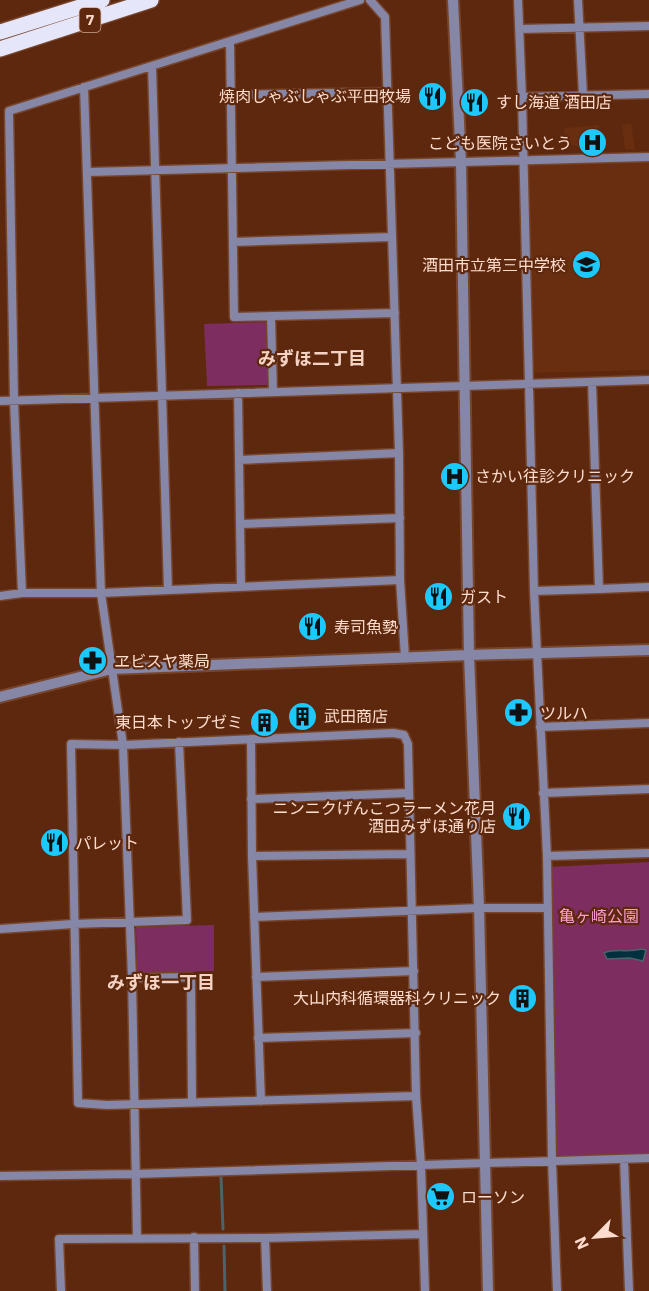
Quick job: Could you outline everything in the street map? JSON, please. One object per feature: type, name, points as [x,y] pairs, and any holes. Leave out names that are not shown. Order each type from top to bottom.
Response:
[{"type":"highway","name":"7","points":[[0,32],[102,0]]},
{"type":"highway","name":"7","points":[[0,49],[151,0]]},
{"type":"street","points":[[21,593],[5,146],[9,111],[360,0]]},
{"type":"street","points":[[370,0],[385,17],[399,453],[400,580],[405,657]]},
{"type":"street","points":[[453,0],[461,162],[469,655],[479,908],[488,1291]]},
{"type":"street","points":[[518,0],[536,653],[547,856],[552,1161],[557,1291]]},
{"type":"street","points":[[578,0],[583,95]]},
{"type":"street","points":[[520,29],[649,26]]},
{"type":"street","points":[[230,42],[234,317],[395,313]]},
{"type":"street","points":[[152,66],[164,396],[168,590]]},
{"type":"street","points":[[84,87],[101,593],[123,745],[131,922],[137,1238]]},
{"type":"street","points":[[230,95],[388,92]]},
{"type":"street","points":[[522,97],[649,94]]},
{"type":"street","points":[[88,172],[649,156]]},
{"type":"street","points":[[234,242],[391,237]]},
{"type":"street","points":[[271,316],[273,392]]},
{"type":"street","points":[[0,401],[649,380]]},
{"type":"street","points":[[592,382],[598,589]]},
{"type":"street","points":[[238,393],[242,587]]},
{"type":"street","points":[[239,460],[399,453]]},
{"type":"street","points":[[240,524],[400,518]]},
{"type":"street","points":[[0,596],[21,593],[101,593],[400,580]]},
{"type":"street","points":[[534,591],[649,587]]},
{"type":"street","points":[[0,697],[112,669],[649,650]]},
{"type":"street","points":[[540,727],[649,723]]},
{"type":"street","points":[[416,1096],[107,1105],[78,1103],[70,744],[123,745],[393,733],[404,735],[408,744],[416,1096],[421,1165],[424,1291]]},
{"type":"street","points":[[251,739],[252,856],[261,1101]]},
{"type":"street","points":[[0,929],[187,920],[179,742]]},
{"type":"street","points":[[543,793],[649,789]]},
{"type":"street","points":[[251,799],[408,793]]},
{"type":"street","points":[[547,856],[649,853]]},
{"type":"street","points":[[252,856],[410,854]]},
{"type":"street","points":[[254,917],[479,908],[548,908]]},
{"type":"street","points":[[256,977],[414,971]]},
{"type":"street","points":[[132,978],[191,977],[192,1102]]},
{"type":"street","points":[[258,1038],[416,1033]]},
{"type":"street","points":[[0,1176],[649,1158]]},
{"type":"street","points":[[624,1159],[629,1291]]},
{"type":"street","points":[[61,1291],[59,1239],[265,1238],[423,1234]]},
{"type":"street","points":[[194,1237],[195,1291]]},
{"type":"street","points":[[265,1238],[267,1291]]},
{"type":"shaded area","points":[[631,123],[635,150],[625,149],[622,125]]},
{"type":"shaded area","points":[[599,125],[598,152],[565,143],[564,128]]},
{"type":"shaded area","name":"酒田市立第三中学校","points":[[649,159],[649,370],[528,373],[524,160]]},
{"type":"green space","points":[[267,322],[267,385],[207,386],[204,324]]},
{"type":"green space","name":"亀ヶ崎公園","points":[[649,862],[649,1155],[555,1157],[547,867]]},
{"type":"green space","points":[[214,925],[214,971],[137,974],[136,927]]},
{"type":"water","points":[[646,950],[643,961],[630,958],[607,959],[604,953],[613,951]]},
{"type":"waterway","points":[[221,1177],[223,1229]]},
{"type":"waterway","points":[[224,1246],[225,1291]]},
{"type":"place","name":"焼肉しゃぶしゃぶ平田牧場","points":[[432,96]]},
{"type":"place","name":"すし海道 酒田店","points":[[475,102]]},
{"type":"place","name":"こども医院さいとう","points":[[593,143]]},
{"type":"place","name":"酒田市立第三中学校","points":[[587,265]]},
{"type":"place","name":"さかい往診クリニック","points":[[454,476]]},
{"type":"place","name":"ガスト","points":[[439,597]]},
{"type":"place","name":"寿司魚勢","points":[[313,627]]},
{"type":"place","name":"ヱビスヤ薬局","points":[[93,661]]},
{"type":"place","name":"ツルハ","points":[[519,713]]},
{"type":"place","name":"武田商店","points":[[303,716]]},
{"type":"place","name":"東日本トップゼミ","points":[[264,722]]},
{"type":"place","name":"ニンニクげんこつラーメン花月 酒田みずほ通り店","points":[[517,817]]},
{"type":"place","name":"パレット","points":[[54,843]]},
{"type":"place","name":"大山内科循環器科クリニック","points":[[522,998]]},
{"type":"place","name":"ローソン","points":[[440,1197]]},
{"type":"district","name":"みずほ二丁目","points":[[312,359]]},
{"type":"district","name":"みずほ一丁目","points":[[161,983]]}]
